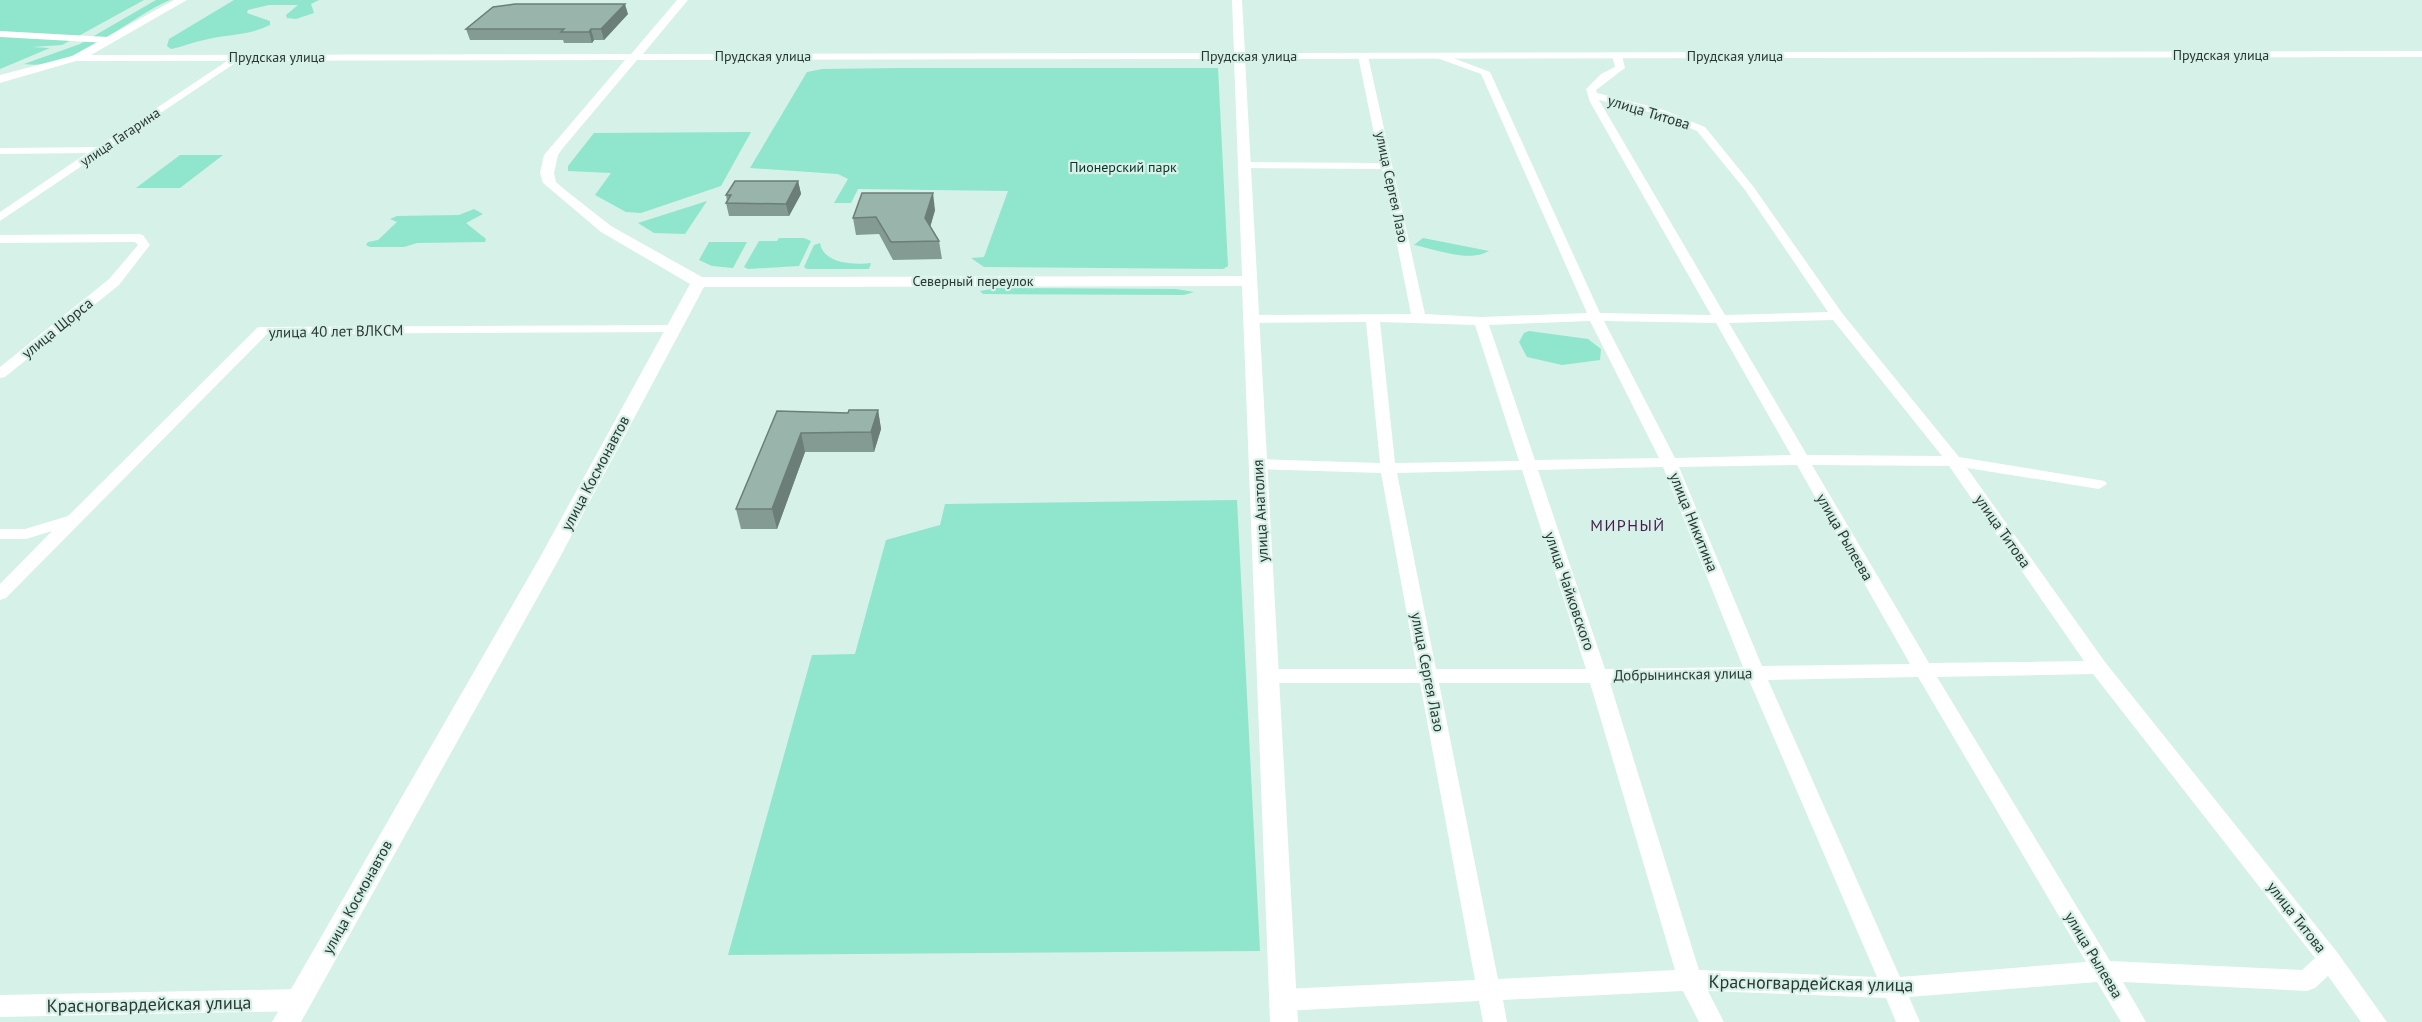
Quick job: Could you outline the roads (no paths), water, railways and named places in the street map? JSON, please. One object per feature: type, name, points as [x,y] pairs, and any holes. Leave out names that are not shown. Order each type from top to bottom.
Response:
[{"type":"street","points":[[0,79],[76,58],[182,0]]},
{"type":"street","points":[[683,0],[558,145],[551,155],[547,173],[550,183],[559,192],[606,229],[699,282]]},
{"type":"street","name":"улица Анатолия","points":[[1237,0],[1283,1011]]},
{"type":"street","points":[[0,34],[108,40]]},
{"type":"street","name":"Прудская улица","points":[[76,58],[2422,54]]},
{"type":"street","name":"улица Сергея Лазо","points":[[1364,56],[1419,318]]},
{"type":"street","name":"улица Никитина","points":[[1440,56],[1485,72],[1517,138],[1594,317],[1669,462],[1755,672],[1908,1022]]},
{"type":"street","points":[[1593,95],[1591,89],[1605,76],[1620,68],[1617,56]]},
{"type":"street","name":"улица Гагарина","points":[[0,217],[240,57]]},
{"type":"street","name":"улица Титова","points":[[1593,95],[1657,111],[1701,129],[1749,188],[1838,316],[1954,461],[2098,668],[2329,959],[2375,1022]]},
{"type":"street","name":"улица Рылеева","points":[[1593,95],[1800,460],[2134,1022]]},
{"type":"street","points":[[0,151],[101,150]]},
{"type":"street","points":[[1243,165],[1388,166]]},
{"type":"street","name":"улица Щорса","points":[[0,239],[139,238],[144,245],[114,282],[0,374]]},
{"type":"street","name":"Северный переулок","points":[[699,282],[1248,281]]},
{"type":"street","name":"улица Космонавтов","points":[[286,1022],[549,559],[699,282]]},
{"type":"street","points":[[1250,319],[1419,318],[1481,321],[1594,317],[1722,319],[1838,316]]},
{"type":"street","name":"улица Сергея Лазо","points":[[1373,320],[1388,468],[1496,1022]]},
{"type":"street","name":"улица Чайковского","points":[[1481,321],[1598,676],[1690,980],[1712,1022]]},
{"type":"street","name":"улица 40 лет ВЛКСМ","points":[[0,594],[263,330],[673,329]]},
{"type":"street","points":[[1258,464],[1388,468],[1800,460],[1954,461],[2099,484]]},
{"type":"street","points":[[0,534],[26,534],[75,519]]},
{"type":"street","name":"Добрынинская улица","points":[[1267,676],[1598,676],[2098,668]]},
{"type":"street","name":"Красногвардейская улица","points":[[1283,1011],[1488,989],[1690,980],[1894,988],[2104,971],[2307,981],[2329,959]]},
{"type":"street","name":"Красногвардейская улица","points":[[0,1006],[299,1000]]},
{"type":"district","name":"МИРНЫЙ","points":[[1628,525]]},
{"type":"park label","name":"Пионерский парк","points":[[1123,167]]}]
